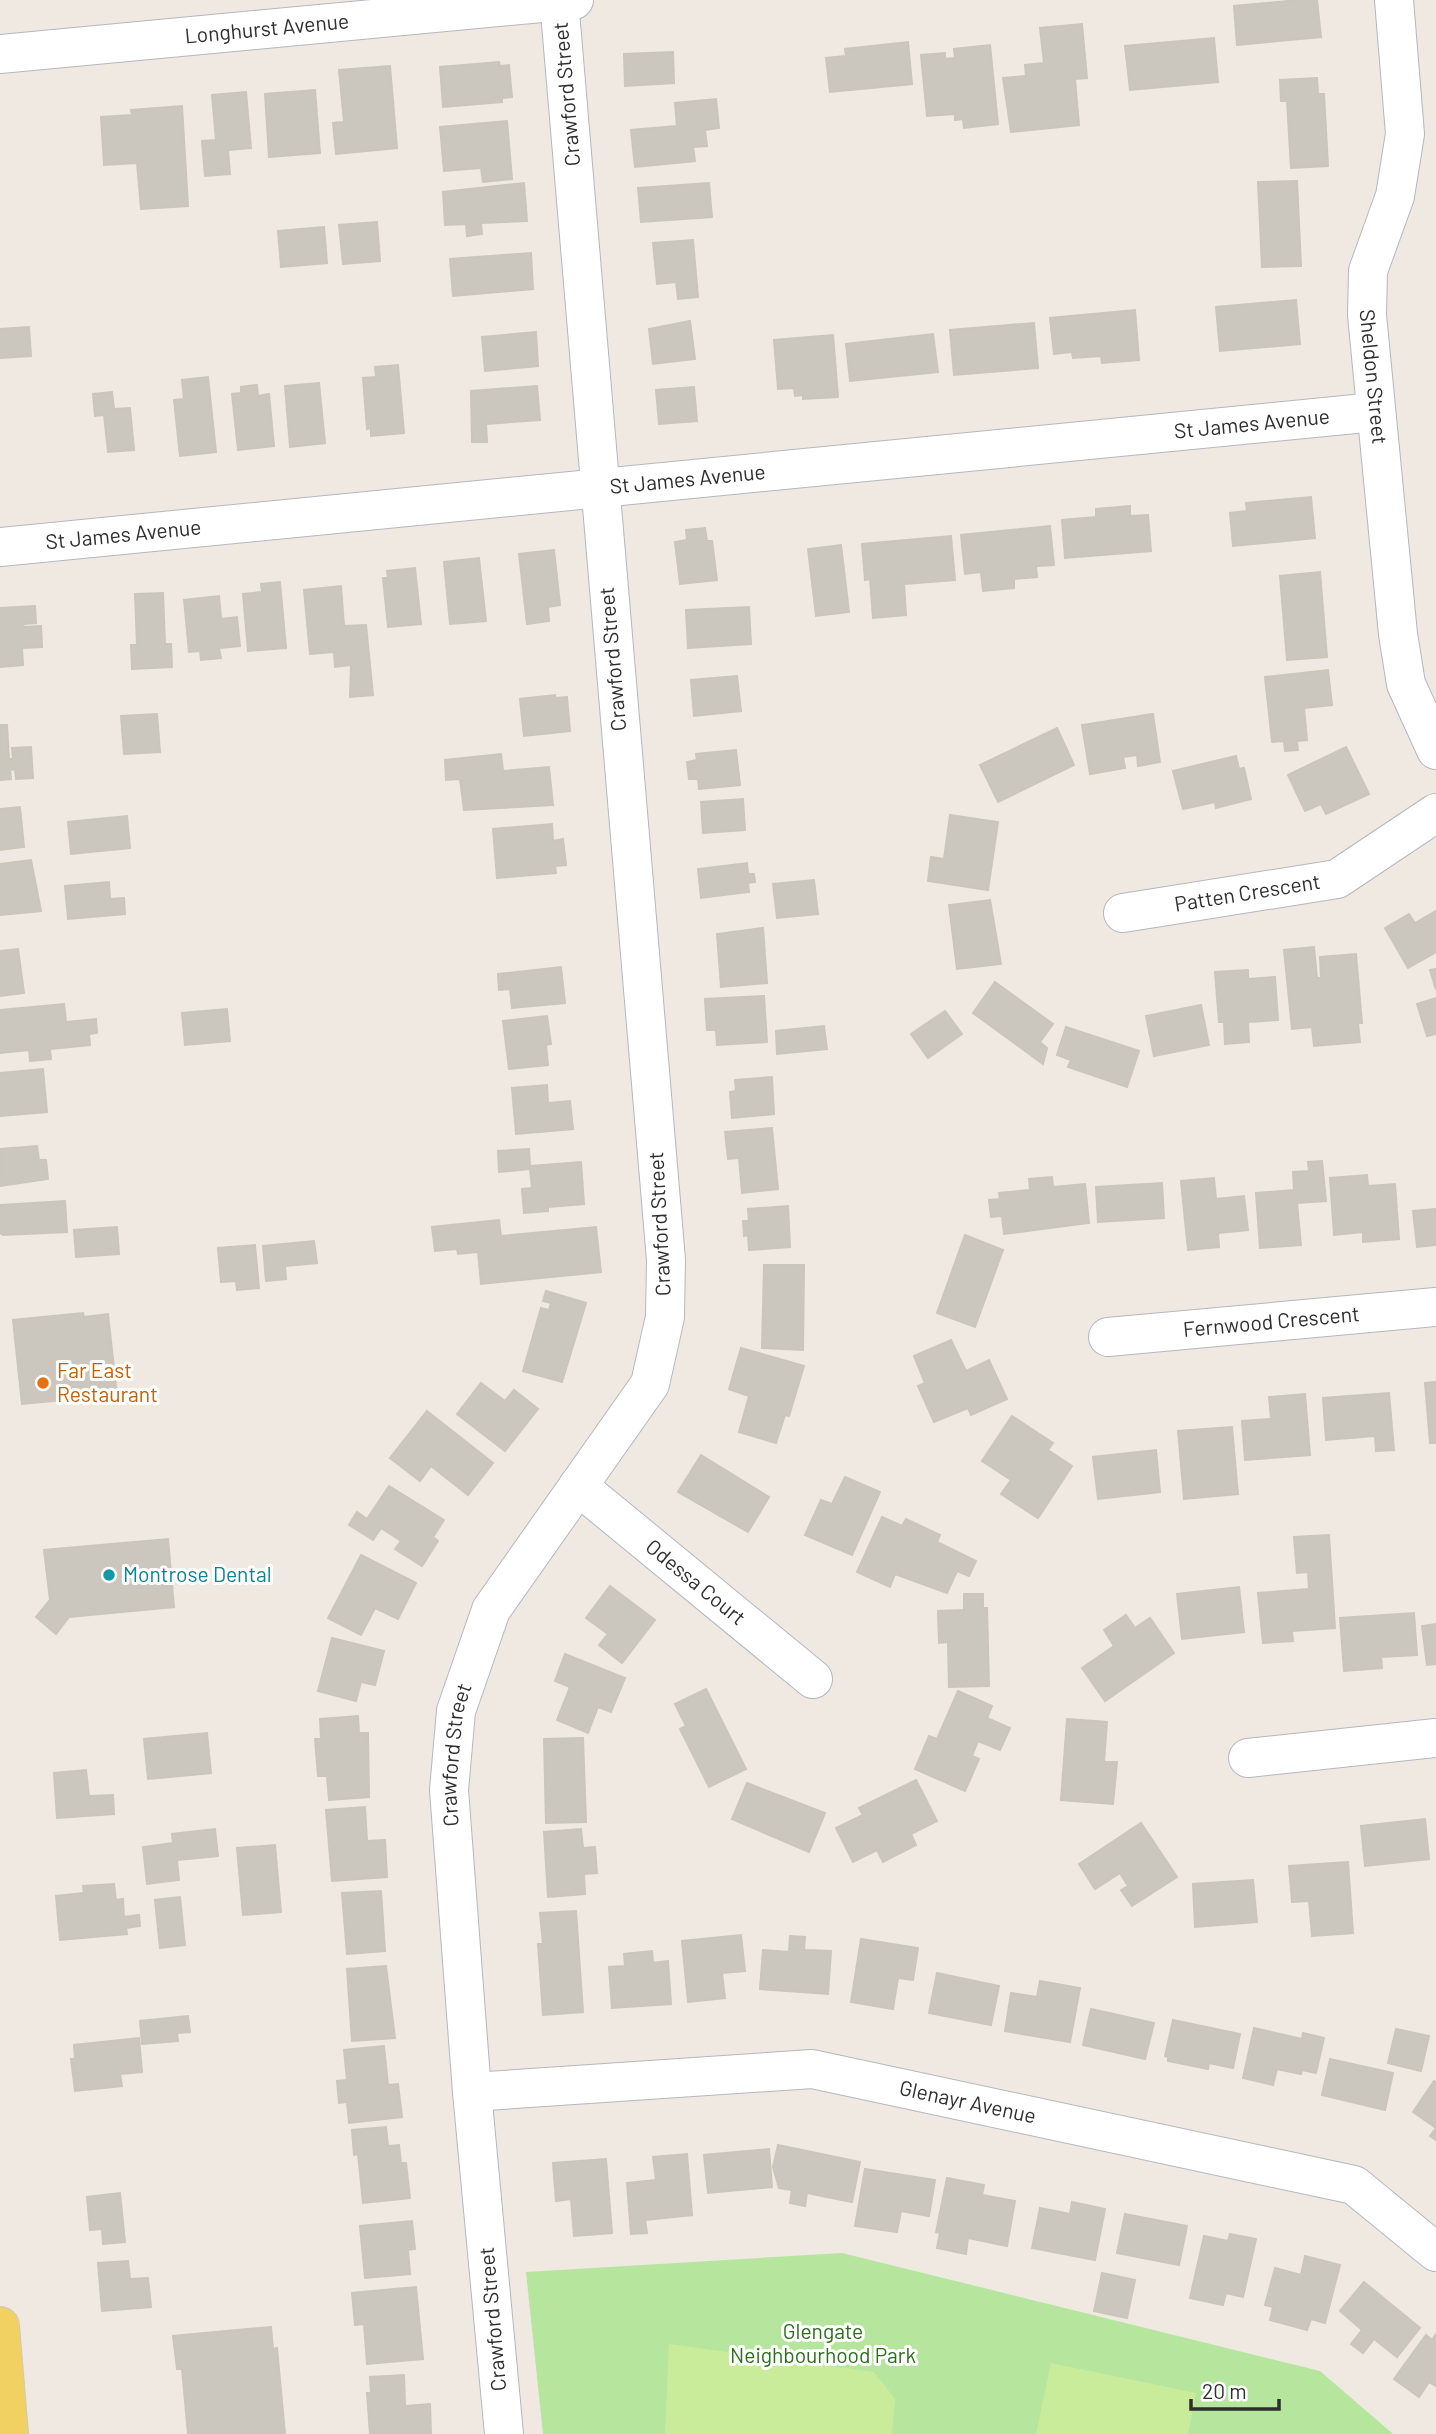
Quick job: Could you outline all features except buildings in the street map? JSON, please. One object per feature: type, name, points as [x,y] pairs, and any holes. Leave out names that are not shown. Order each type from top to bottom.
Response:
[{"type":"main road","points":[[0,2326],[9,2434]]},
{"type":"street","name":"Longhurst Avenue","points":[[0,54],[564,0]]},
{"type":"street","name":"Crawford Street","points":[[504,2434],[472,2092],[449,1790],[456,1711],[491,1610],[650,1384],[665,1317],[665,1246],[598,489],[564,0]]},
{"type":"street","name":"Sheldon Street","points":[[1394,0],[1405,134],[1395,196],[1368,271],[1367,315],[1398,634],[1406,684],[1436,750]]},
{"type":"street","name":"St James Avenue","points":[[0,547],[1375,412]]},
{"type":"street","name":"Patten Crescent","points":[[1123,913],[1337,879],[1436,813]]},
{"type":"street","name":"Fernwood Crescent","points":[[1108,1337],[1436,1307]]},
{"type":"street","name":"Odessa Court","points":[[578,1486],[813,1679]]},
{"type":"street","points":[[1248,1758],[1436,1738]]},
{"type":"street","name":"Glenayr Avenue","points":[[472,2092],[812,2069],[1354,2185],[1436,2252]]},
{"type":"green space","name":"Glengate Neighbourhood Park","points":[[842,2253],[1320,2371],[1393,2434],[543,2434],[526,2272]]},
{"type":"green space","points":[[669,2344],[874,2372],[895,2399],[892,2434],[665,2434]]},
{"type":"green space","points":[[1051,2363],[1196,2393],[1188,2434],[1036,2434]]},
{"type":"place","name":"Far East Restaurant","points":[[43,1383]]},
{"type":"place","name":"Montrose Dental","points":[[109,1575]]}]
